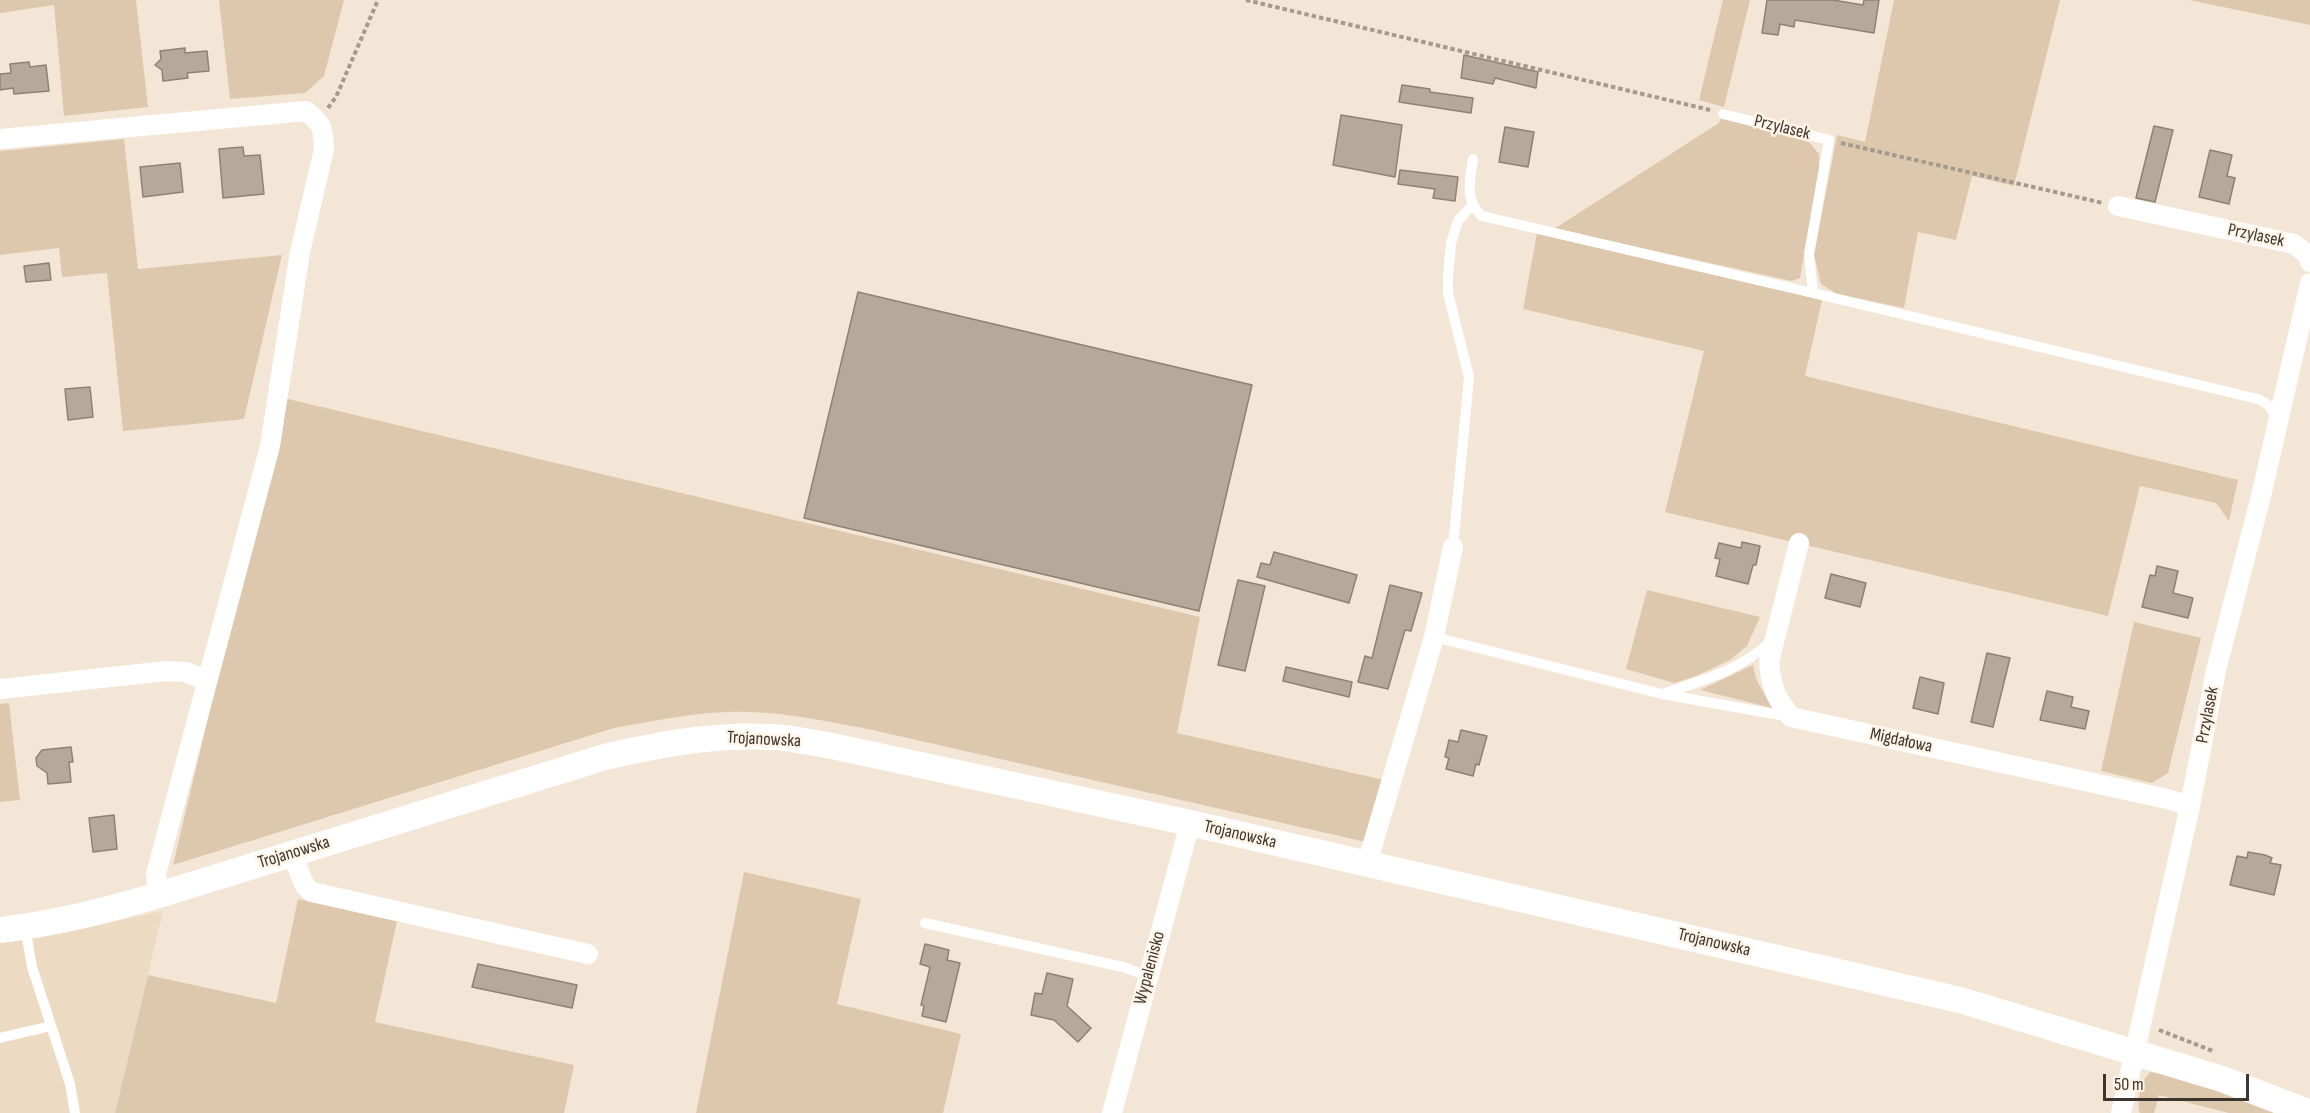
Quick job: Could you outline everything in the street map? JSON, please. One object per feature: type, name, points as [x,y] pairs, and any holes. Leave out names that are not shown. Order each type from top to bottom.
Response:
[{"type":"street","points":[[0,139],[306,111],[320,122],[323,134],[324,149],[300,252],[270,446],[156,874],[163,894]]},
{"type":"street","name":"Przylasek","points":[[2118,206],[2294,244],[2308,255],[2310,262]]},
{"type":"street","name":"Przylasek","points":[[2121,1113],[2190,806],[2216,670],[2261,496],[2310,283]]},
{"type":"street","points":[[1791,717],[1777,699],[1771,680],[1769,662],[1799,543]]},
{"type":"street","points":[[1367,864],[1434,637],[1453,547]]},
{"type":"street","points":[[0,689],[166,671],[186,672],[207,681]]},
{"type":"street","name":"Migdałowa","points":[[1791,717],[2156,796],[2190,806]]},
{"type":"street","name":"Trojanowska","points":[[12,929],[98,912],[163,894],[605,757],[677,741],[711,737],[775,737],[832,746],[1190,824],[1960,1000],[2222,1078],[2309,1113]]},
{"type":"street","name":"Wypalenisko","points":[[1112,1113],[1190,824]]},
{"type":"street","points":[[292,854],[305,886],[312,892],[588,954]]},
{"type":"lane","name":"Przylasek","points":[[1723,114],[1828,140]]},
{"type":"lane","points":[[1813,293],[1809,254],[1828,140]]},
{"type":"lane","points":[[1473,159],[1468,186],[1472,206],[1482,216],[2258,399],[2270,406],[2277,420]]},
{"type":"lane","points":[[1453,547],[1469,377],[1448,293],[1448,276],[1451,243],[1458,221],[1472,206]]},
{"type":"lane","points":[[1434,637],[1662,694],[1791,717]]},
{"type":"lane","points":[[1662,694],[1720,675],[1751,659],[1774,638]]},
{"type":"lane","points":[[925,923],[1124,967],[1148,976]]},
{"type":"lane","points":[[12,929],[32,967],[70,1084],[75,1113]]},
{"type":"lane","points":[[0,1038],[51,1026]]},
{"type":"path","points":[[320,122],[336,97],[378,0]]},
{"type":"path","points":[[1246,0],[1723,114]]},
{"type":"path","name":"Przylasek","points":[[1828,140],[2118,206]]},
{"type":"shaded area","points":[[0,0],[136,0],[148,107],[64,116],[54,5],[0,13]]},
{"type":"shaded area","points":[[219,0],[344,0],[324,76],[305,93],[230,99]]},
{"type":"shaded area","points":[[1723,0],[1750,0],[1724,107],[1699,100]]},
{"type":"shaded area","points":[[1894,0],[2060,0],[2014,186],[1972,176],[1956,240],[1918,232],[1904,308],[1837,294],[1821,284],[1814,255],[1837,135],[1865,142]]},
{"type":"shaded area","points":[[2189,0],[2310,0],[2310,25]]},
{"type":"shaded area","points":[[1721,118],[1809,142],[1819,154],[1819,168],[1800,278],[1792,281],[1554,229],[1719,123]]},
{"type":"shaded area","points":[[124,139],[138,269],[282,255],[244,419],[123,431],[107,273],[62,277],[59,248],[0,255],[0,151]]},
{"type":"shaded area","points":[[1537,233],[1822,300],[1805,376],[2238,480],[2229,521],[2216,503],[2140,486],[2108,616],[1665,512],[1704,351],[1523,309]]},
{"type":"shaded area","points":[[284,398],[1200,617],[1177,733],[1384,780],[1366,842],[868,729],[794,716],[733,712],[682,716],[614,728],[173,865]]},
{"type":"shaded area","points":[[1647,590],[1760,617],[1747,646],[1730,660],[1696,676],[1674,683],[1626,669]]},
{"type":"shaded area","points":[[2134,622],[2201,638],[2168,773],[2152,783],[2101,771]]},
{"type":"shaded area","points":[[1753,665],[1756,679],[1772,708],[1700,690]]},
{"type":"shaded area","points":[[9,703],[20,800],[0,802],[0,704]]},
{"type":"shaded area","points":[[744,872],[861,899],[837,1004],[961,1034],[943,1113],[696,1113]]},
{"type":"shaded area","points":[[298,899],[397,921],[375,1022],[574,1065],[564,1113],[115,1113],[148,975],[276,1003]]},
{"type":"shaded area","points":[[163,911],[115,1113],[0,1113],[0,941],[67,932]]},
{"type":"shaded area","points":[[2166,1068],[2287,1113],[2229,1113],[2159,1095],[2154,1113],[2140,1113],[2139,1097],[2144,1080],[2151,1072],[2163,1074]]},
{"type":"building","points":[[1767,0],[1833,0],[1863,5],[1864,0],[1879,0],[1874,33],[1795,20],[1794,27],[1780,24],[1778,35],[1762,33]]},
{"type":"building","points":[[185,48],[185,53],[207,51],[209,71],[187,73],[188,78],[163,81],[162,70],[155,65],[161,59],[160,51]]},
{"type":"building","points":[[1464,55],[1538,72],[1536,88],[1495,78],[1493,84],[1461,78]]},
{"type":"building","points":[[29,62],[30,67],[46,65],[49,91],[14,94],[13,88],[0,90],[0,74],[11,73],[10,64]]},
{"type":"building","points":[[1402,85],[1430,89],[1430,92],[1473,98],[1471,113],[1399,102]]},
{"type":"building","points":[[1341,115],[1402,125],[1395,177],[1333,165]]},
{"type":"building","points":[[2154,126],[2173,130],[2155,202],[2136,198]]},
{"type":"building","points":[[1505,127],[1534,132],[1528,167],[1499,162]]},
{"type":"building","points":[[243,147],[244,156],[260,155],[264,194],[223,198],[219,149]]},
{"type":"building","points":[[2210,150],[2232,155],[2227,176],[2235,178],[2229,204],[2199,197]]},
{"type":"building","points":[[180,163],[183,192],[143,197],[140,167]]},
{"type":"building","points":[[1400,170],[1458,177],[1455,201],[1433,198],[1435,189],[1398,184]]},
{"type":"building","points":[[49,263],[51,280],[26,282],[24,266]]},
{"type":"building","points":[[858,292],[1252,385],[1199,611],[804,518]]},
{"type":"building","points":[[90,387],[93,417],[68,420],[65,389]]},
{"type":"building","points":[[1742,542],[1760,546],[1756,565],[1753,565],[1748,584],[1716,576],[1720,559],[1715,558],[1719,543],[1741,548]]},
{"type":"building","points":[[1274,552],[1357,575],[1349,603],[1257,577],[1261,563],[1270,565]]},
{"type":"building","points":[[2157,566],[2178,571],[2173,593],[2193,598],[2188,618],[2142,607],[2150,575],[2155,576]]},
{"type":"building","points":[[1831,574],[1866,583],[1860,607],[1825,598]]},
{"type":"building","points":[[1238,580],[1265,586],[1245,671],[1218,665]]},
{"type":"building","points":[[1390,585],[1422,593],[1411,631],[1405,630],[1388,689],[1358,682],[1365,656],[1372,658]]},
{"type":"building","points":[[1987,653],[2010,658],[1993,727],[1971,722]]},
{"type":"building","points":[[1286,667],[1352,682],[1349,697],[1283,681]]},
{"type":"building","points":[[1920,677],[1944,683],[1938,714],[1913,708]]},
{"type":"building","points":[[2047,691],[2073,697],[2071,707],[2089,711],[2085,729],[2040,720]]},
{"type":"building","points":[[1461,730],[1487,736],[1479,765],[1476,764],[1473,776],[1446,769],[1449,758],[1445,757],[1449,740],[1458,742]]},
{"type":"building","points":[[71,747],[73,762],[69,762],[71,782],[48,784],[47,773],[37,766],[36,758],[42,750]]},
{"type":"building","points":[[114,815],[117,849],[93,852],[89,818]]},
{"type":"building","points":[[2248,852],[2265,855],[2272,858],[2270,863],[2281,865],[2274,895],[2230,885],[2237,856],[2247,858]]},
{"type":"building","points":[[925,944],[949,950],[947,960],[960,963],[946,1022],[922,1016],[924,1006],[921,1005],[930,967],[920,964]]},
{"type":"building","points":[[478,964],[577,985],[572,1008],[472,987]]},
{"type":"building","points":[[1047,973],[1073,979],[1067,1006],[1091,1028],[1078,1042],[1054,1020],[1031,1015],[1035,993],[1042,994]]}]
